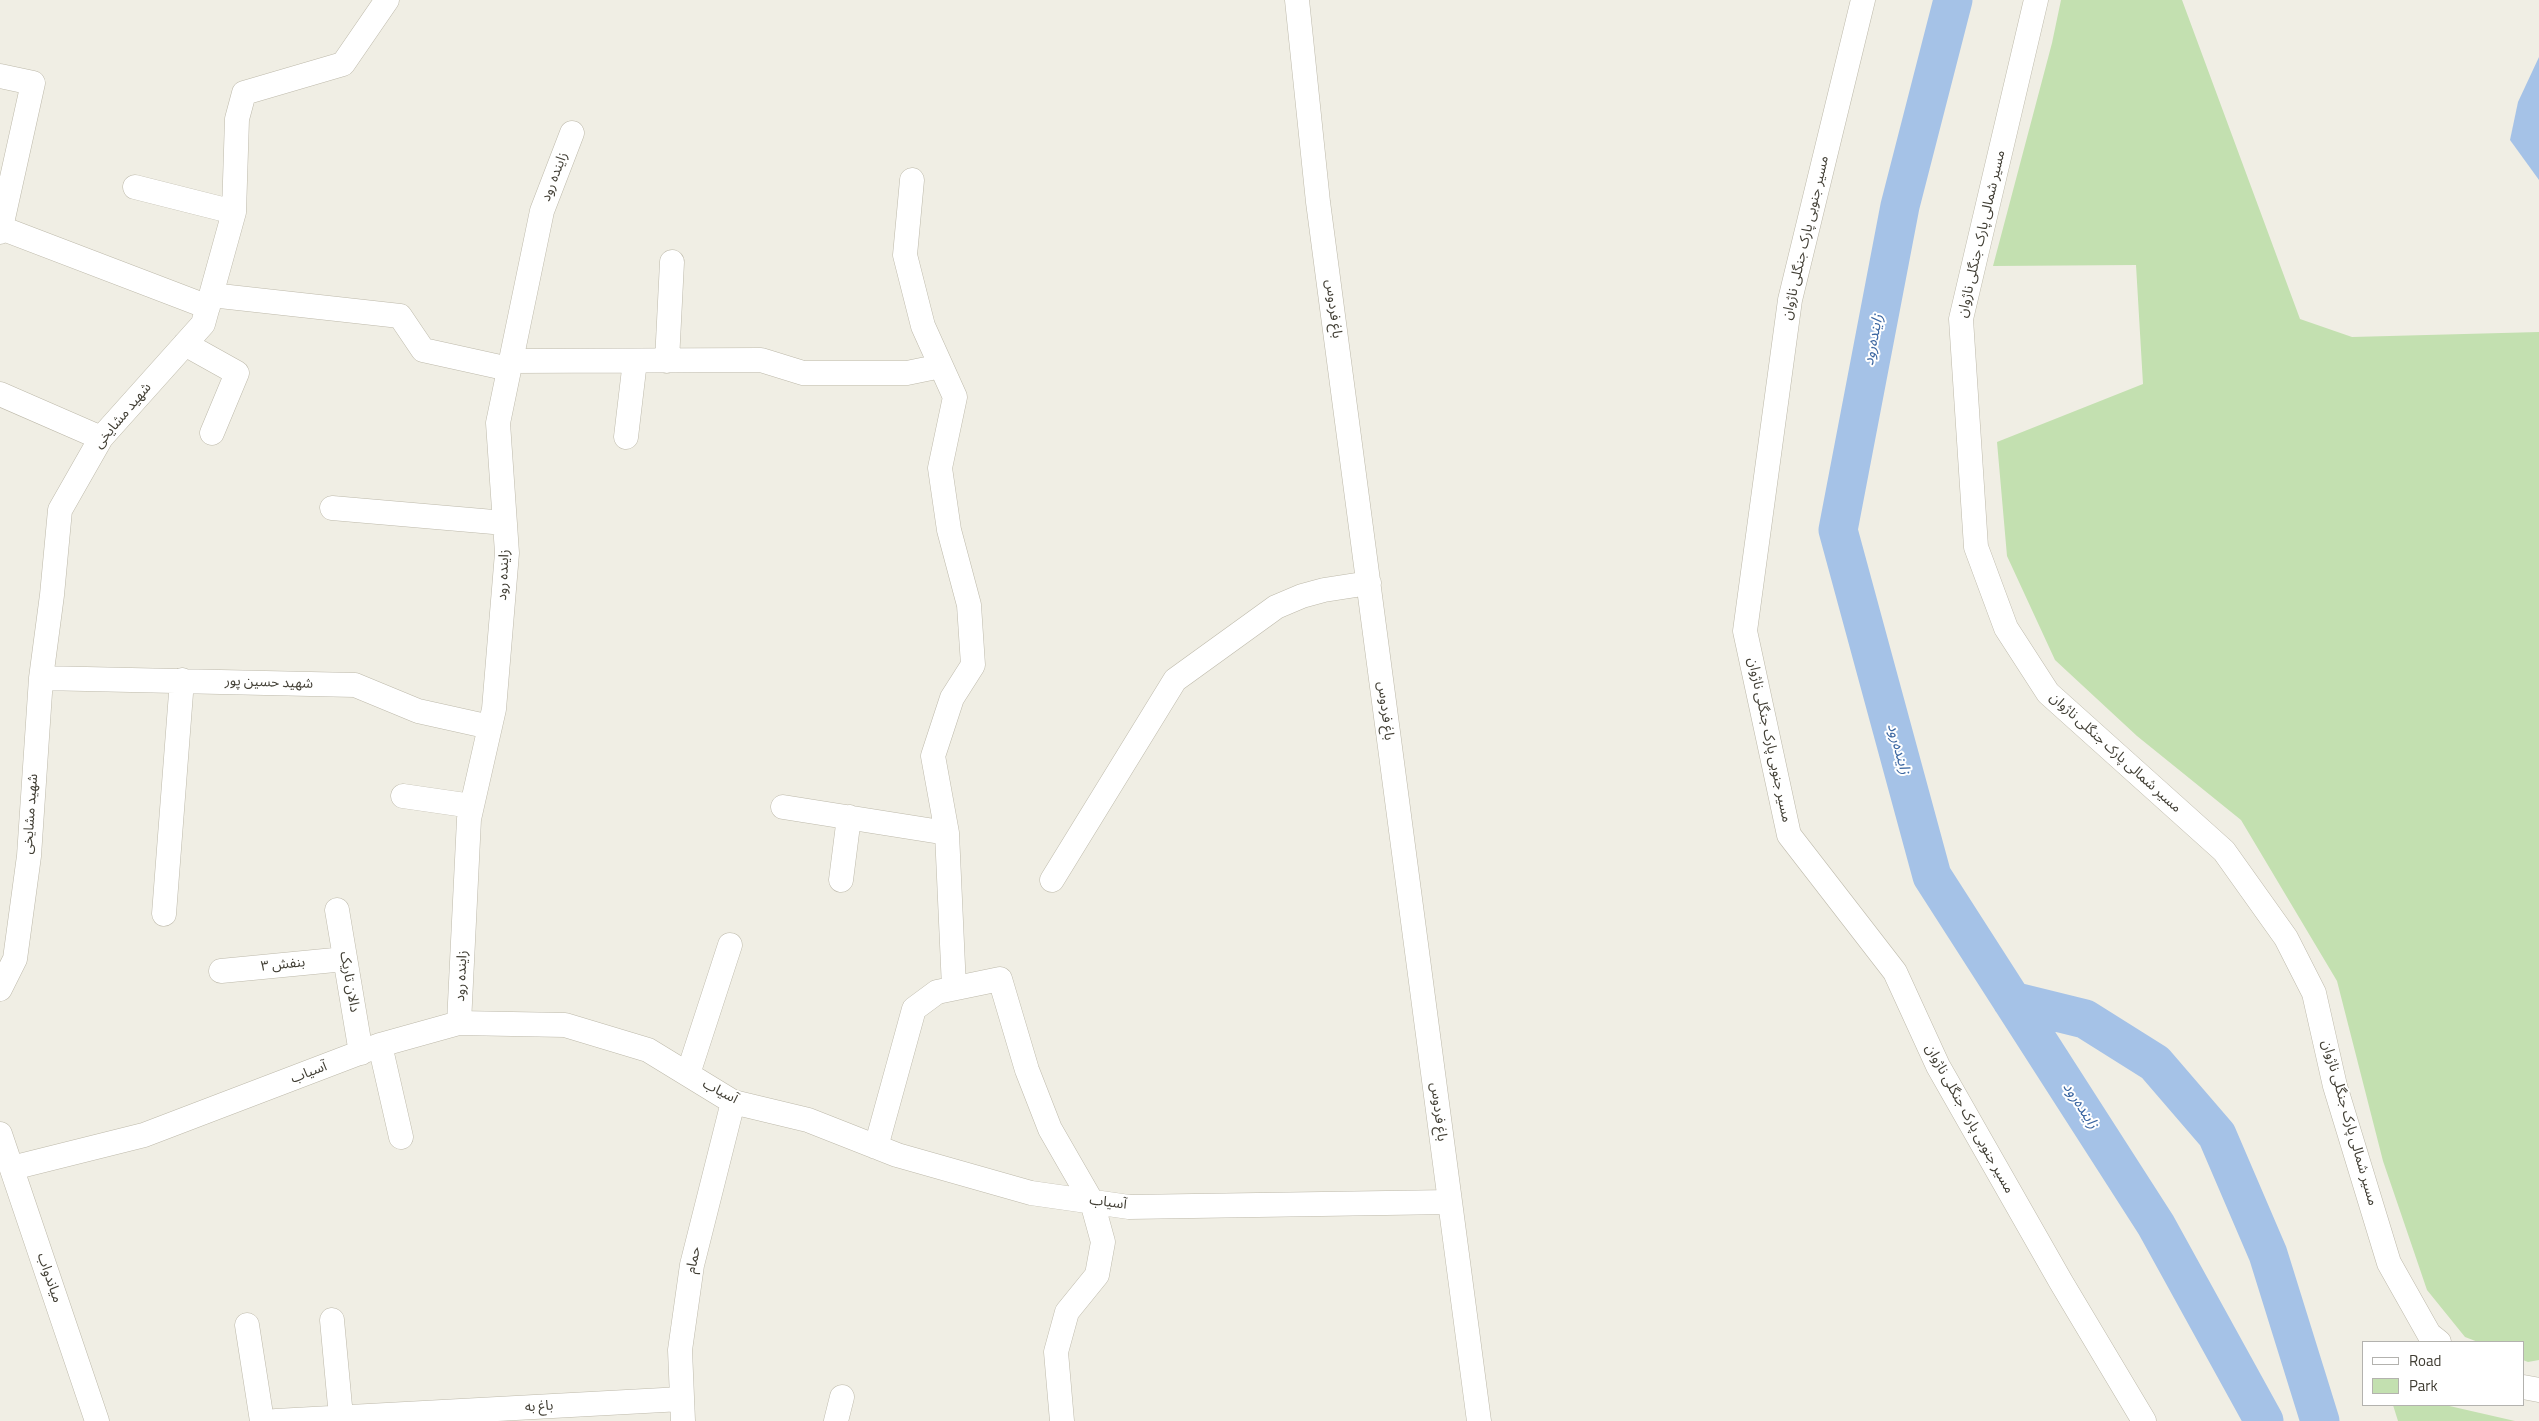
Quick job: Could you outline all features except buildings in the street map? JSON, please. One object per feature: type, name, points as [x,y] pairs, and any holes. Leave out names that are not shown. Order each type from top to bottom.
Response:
[{"type":"street","name":"شهید مشایخی","points":[[0,989],[15,959],[26,875],[41,678],[52,595],[60,510],[101,438],[204,324],[234,212],[237,119],[244,93],[343,64],[387,0]]},
{"type":"street","name":"باغ فردوس","points":[[1297,0],[1318,202],[1479,1421]]},
{"type":"street","name":"مسیر جنوبی پارک جنگلی ناژوان","points":[[1863,0],[1790,300],[1745,632],[1789,835],[1895,972],[1938,1066],[2061,1282],[2144,1421]]},
{"type":"street","name":"مسیر شمالی پارک جنگلی ناژوان","points":[[2036,0],[1961,319],[1976,548],[2006,628],[2048,693],[2224,851],[2286,938],[2314,993],[2335,1086],[2389,1263],[2429,1334],[2438,1341]]},
{"type":"street","points":[[0,76],[33,84],[1,230],[210,301],[400,316],[424,350],[510,365],[635,361],[761,360],[803,372],[907,373],[941,366]]},
{"type":"street","name":"زاینده رود","points":[[459,1023],[469,819],[494,709],[507,553],[498,423],[542,212],[572,133]]},
{"type":"street","points":[[912,180],[905,255],[923,326],[954,397],[940,468],[949,530],[969,605],[973,665],[952,698],[933,756],[948,833],[954,988]]},
{"type":"street","points":[[135,188],[234,212]]},
{"type":"street","points":[[667,361],[672,262]]},
{"type":"street","points":[[185,344],[237,373],[212,433]]},
{"type":"street","points":[[626,437],[635,361]]},
{"type":"street","points":[[0,394],[101,438]]},
{"type":"street","points":[[332,508],[505,523]]},
{"type":"street","points":[[1052,880],[1175,680],[1276,607],[1324,590],[1369,583]]},
{"type":"street","name":"شهید حسین پور","points":[[41,678],[355,685],[418,710],[490,727]]},
{"type":"street","points":[[164,914],[182,680]]},
{"type":"street","points":[[403,796],[472,806]]},
{"type":"street","points":[[783,807],[948,833]]},
{"type":"street","points":[[841,880],[849,817]]},
{"type":"street","name":"دالان تاریک","points":[[337,910],[345,959],[371,1049],[400,1136]]},
{"type":"street","points":[[688,1074],[730,945]]},
{"type":"street","name":"بنفش ۳","points":[[221,971],[345,959]]},
{"type":"street","points":[[876,1147],[914,1009],[937,992],[1000,979],[1027,1070],[1050,1129],[1092,1202],[1103,1242],[1097,1276],[1067,1312],[1056,1352],[1062,1421]]},
{"type":"street","name":"آسیاب","points":[[12,1168],[144,1135],[371,1049],[459,1023],[565,1025],[648,1050],[733,1102],[808,1120],[897,1156],[1031,1193],[1129,1207],[1450,1202]]},
{"type":"street","name":"حمام","points":[[683,1410],[680,1350],[692,1265],[733,1102]]},
{"type":"street","name":"میاندواب","points":[[0,1134],[97,1421]]},
{"type":"street","points":[[332,1320],[342,1418]]},
{"type":"street","points":[[247,1325],[262,1421]]},
{"type":"street","points":[[2524,1387],[2539,1390]]},
{"type":"street","points":[[836,1421],[842,1397]]},
{"type":"street","name":"باغ به","points":[[276,1421],[683,1410]]},
{"type":"green space","points":[[2061,0],[2182,0],[2300,319],[2352,337],[2539,332],[2539,1360],[2528,1362],[2524,1360],[2524,1341],[2475,1341],[2465,1337],[2427,1290],[2383,1161],[2337,981],[2241,820],[2137,736],[2055,660],[2007,556],[1997,442],[2143,384],[2136,265],[1993,266],[2052,43]]},
{"type":"green space","points":[[2393,1406],[2449,1406],[2515,1421],[2398,1421]]},
{"type":"water","points":[[2539,57],[2539,180],[2510,140],[2518,102]]},
{"type":"waterway","name":"زاینده‌رود","points":[[1953,0],[1900,206],[1838,530],[1932,876],[2156,1225],[2264,1421]]},
{"type":"waterway","points":[[2012,1001],[2085,1019],[2155,1063],[2217,1135],[2268,1254],[2320,1421]]}]
